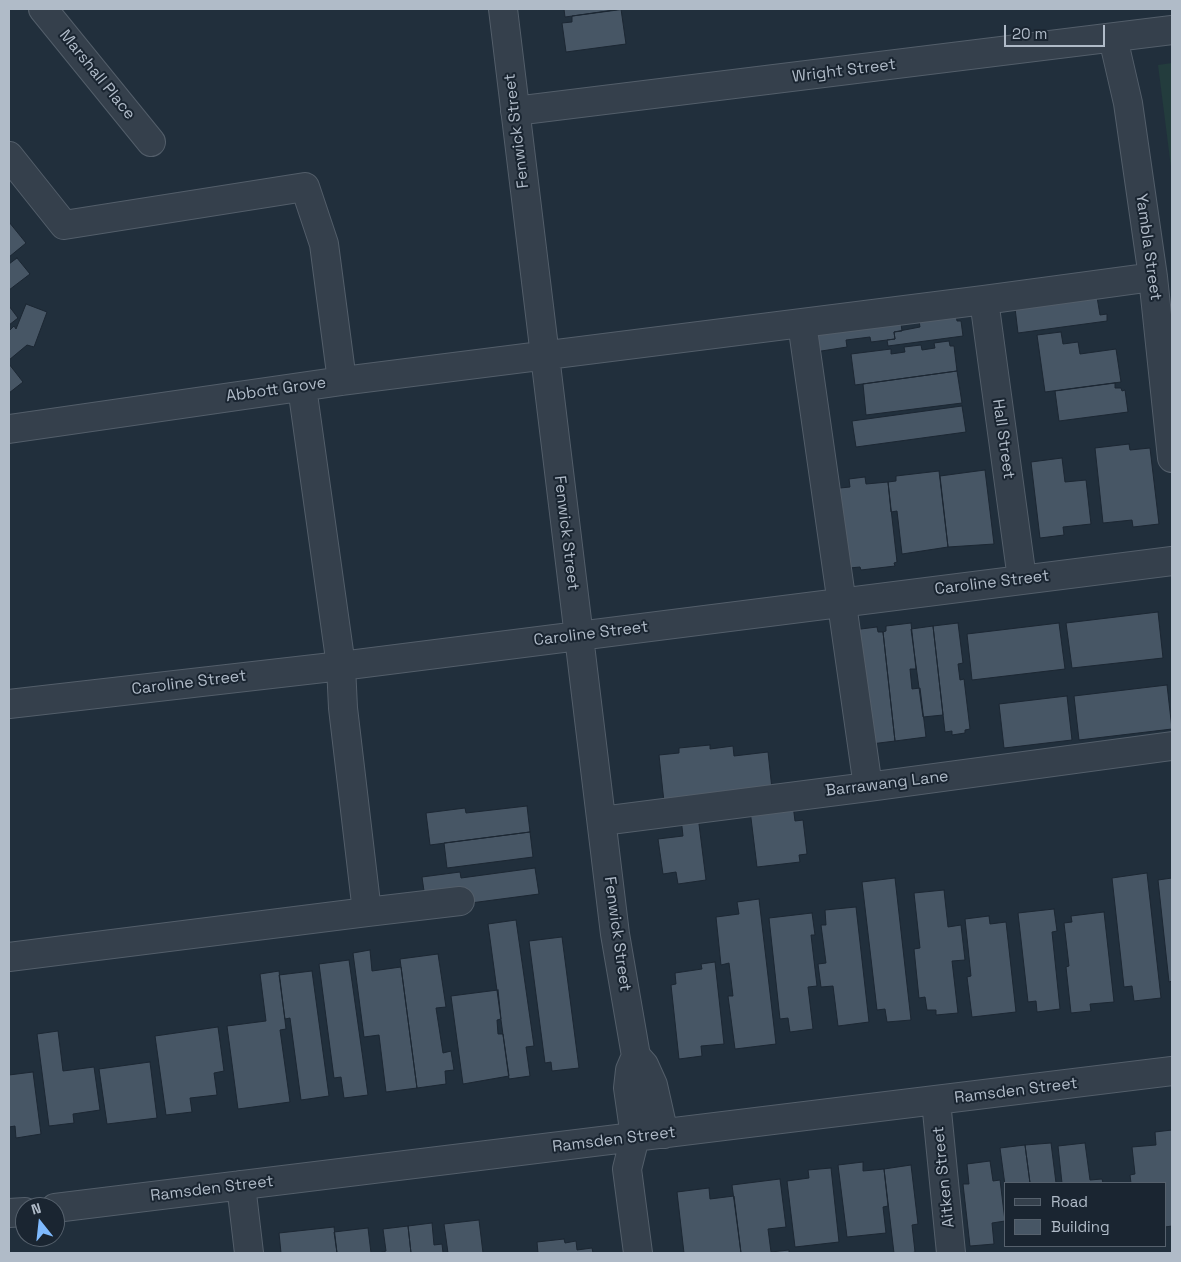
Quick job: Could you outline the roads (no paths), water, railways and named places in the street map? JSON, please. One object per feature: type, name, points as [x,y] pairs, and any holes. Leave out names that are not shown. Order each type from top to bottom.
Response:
[{"type":"street","name":"Marshall Place","points":[[43,9],[151,142]]},
{"type":"street","name":"Fenwick Street","points":[[503,9],[615,934],[636,1056],[644,1065],[653,1085],[664,1134]]},
{"type":"street","name":"Wright Street","points":[[515,111],[1172,30]]},
{"type":"street","name":"Yambla Street","points":[[1113,38],[1128,103],[1153,277],[1172,458]]},
{"type":"street","points":[[9,156],[64,225],[305,187],[324,244],[342,381]]},
{"type":"street","name":"Abbott Grove","points":[[9,429],[342,381],[1153,277]]},
{"type":"street","name":"Hall Street","points":[[984,300],[1022,579]]},
{"type":"street","points":[[802,323],[868,787]]},
{"type":"street","points":[[302,387],[341,666],[343,708],[367,912]]},
{"type":"street","name":"Caroline Street","points":[[9,704],[341,666],[1172,560]]},
{"type":"street","name":"Barrawang Lane","points":[[602,820],[868,787],[1172,746]]},
{"type":"street","points":[[9,957],[460,902]]},
{"type":"street","name":"Fenwick Street","points":[[636,1056],[630,1070],[628,1088],[634,1137],[627,1169],[638,1253]]},
{"type":"street","name":"Ramsden Street","points":[[65,1207],[1172,1072]]},
{"type":"street","name":"Aitken Street","points":[[936,1101],[951,1253]]},
{"type":"street","points":[[240,1185],[249,1253]]}]
